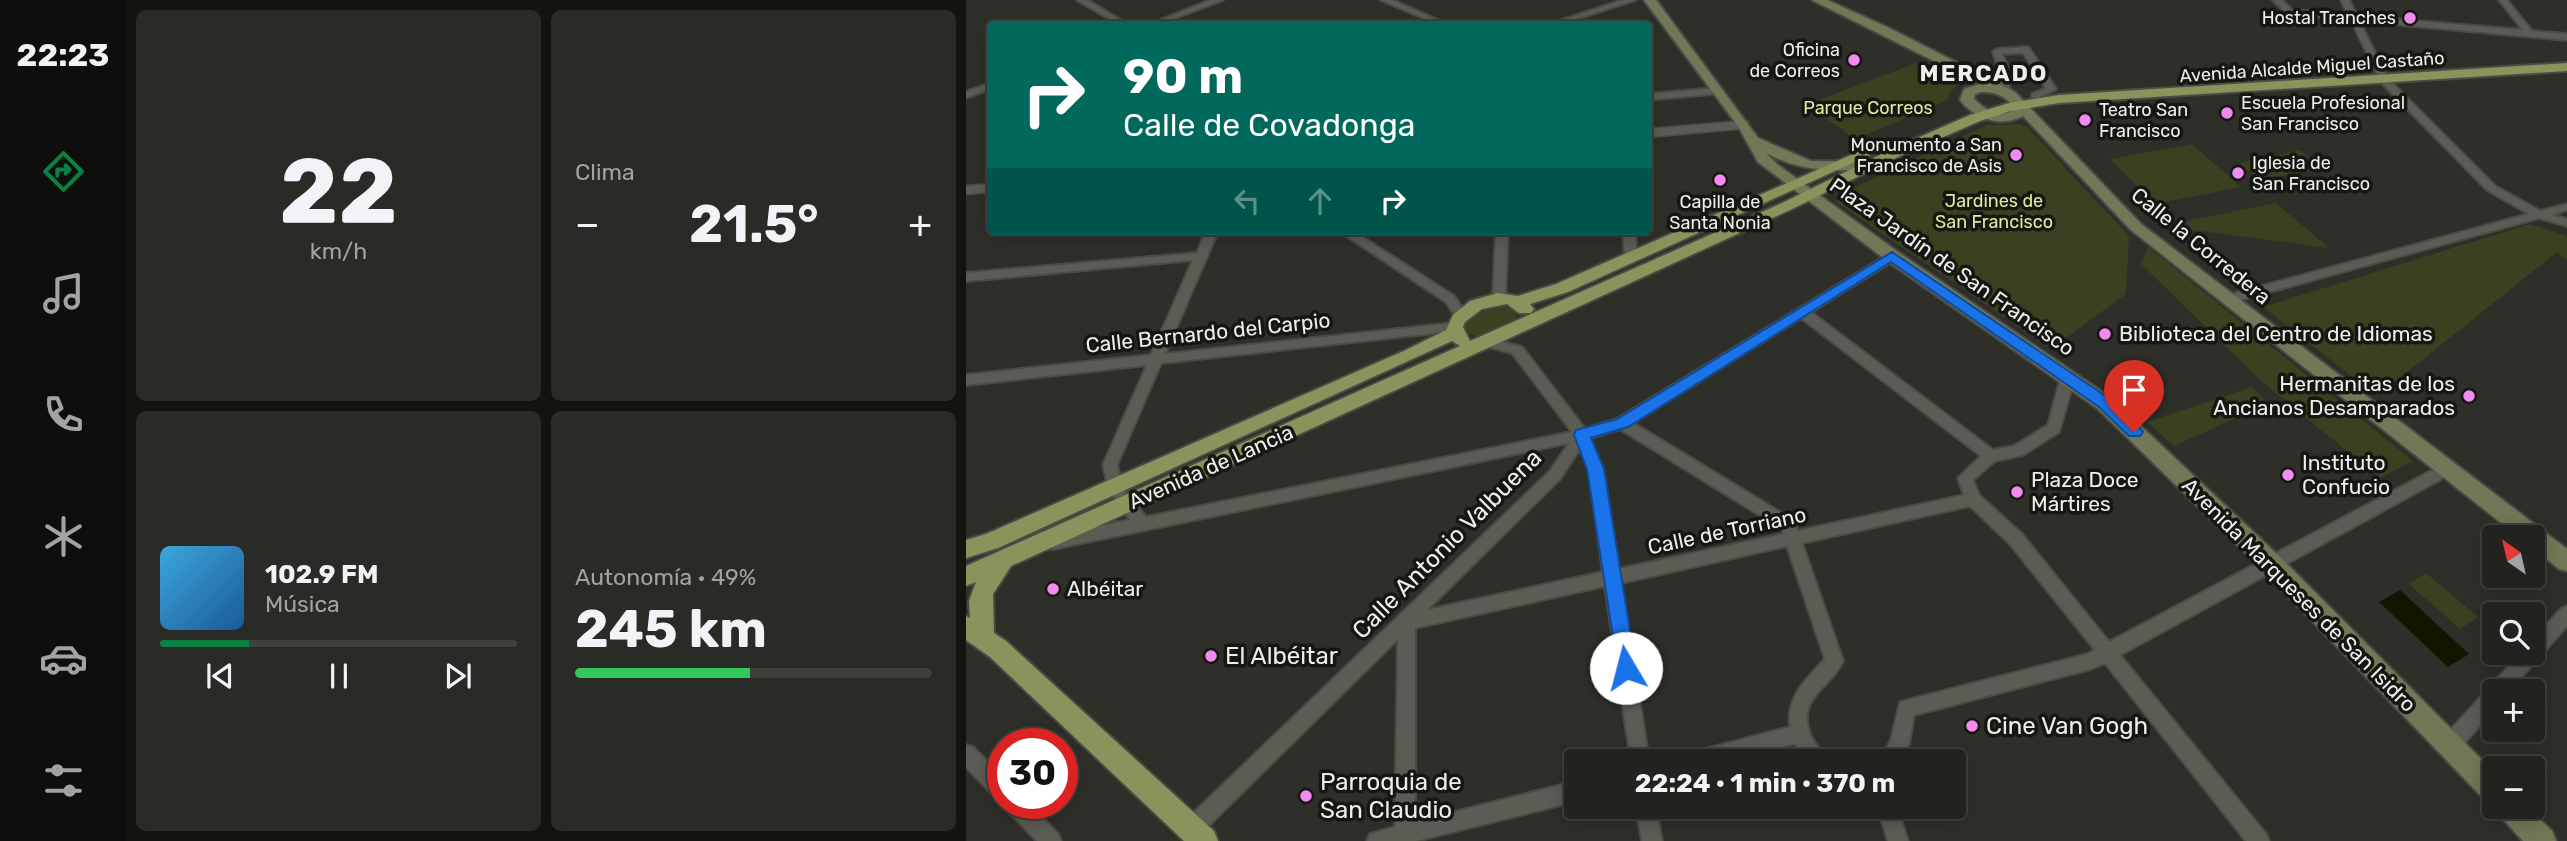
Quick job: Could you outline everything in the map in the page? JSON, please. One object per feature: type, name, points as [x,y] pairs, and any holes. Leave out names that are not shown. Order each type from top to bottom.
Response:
[{"type":"main road","points":[[1650,0],[1747,130],[1763,159],[1795,184]]},
{"type":"main road","points":[[1818,0],[2014,95],[2021,111],[2012,117],[2000,118],[1979,110]]},
{"type":"main road","name":"Avenida Alcalde Miguel Castaño","points":[[2059,99],[2567,67]]},
{"type":"main road","name":"Plaza Jardín de San Francisco","points":[[1795,184],[2014,95],[2059,99]]},
{"type":"main road","name":"Calle la Corredera","points":[[2014,95],[2136,227],[2567,562]]},
{"type":"main road","name":"Plaza Jardín de San Francisco","points":[[1810,194],[1979,110]]},
{"type":"main road","points":[[1747,130],[1778,155],[1800,164],[1830,169]]},
{"type":"main road","name":"Plaza Jardín de San Francisco","points":[[1830,169],[1868,165]]},
{"type":"main road","points":[[1810,194],[1814,180],[1830,169]]},
{"type":"main road","name":"Plaza Jardín de San Francisco","points":[[1795,184],[1892,256],[2068,377]]},
{"type":"main road","name":"Avenida de Lancia","points":[[966,549],[990,542],[1412,354],[1456,325],[1469,309],[1499,299],[1518,302],[1562,288],[1795,184]]},
{"type":"main road","name":"Avenida de Lancia","points":[[983,635],[980,596],[986,582],[1004,561],[1810,194]]},
{"type":"main road","points":[[1518,302],[1526,312],[1521,327]]},
{"type":"main road","points":[[1456,325],[1466,341],[1487,342]]},
{"type":"main road","name":"Avenida Marqueses de San Isidro","points":[[2068,377],[2104,403],[2272,564],[2482,778]]},
{"type":"main road","points":[[966,560],[990,542]]},
{"type":"main road","points":[[966,576],[1004,561]]},
{"type":"main road","points":[[966,603],[983,635],[1197,835]]},
{"type":"main road","points":[[2521,819],[2542,841]]},
{"type":"street","points":[[1081,0],[1118,21]]},
{"type":"street","points":[[1162,21],[1219,0]]},
{"type":"street","points":[[1385,0],[1436,21]]},
{"type":"street","points":[[1563,21],[1631,0]]},
{"type":"street","points":[[2277,0],[2290,12],[2567,37]]},
{"type":"street","points":[[2345,0],[2385,80],[2491,188],[2538,214],[2567,222]]},
{"type":"street","points":[[2504,0],[2530,34]]},
{"type":"street","points":[[2026,50],[2051,89],[2014,95],[1997,52],[2026,50]]},
{"type":"street","points":[[966,95],[987,87]]},
{"type":"street","points":[[1652,97],[1718,91]]},
{"type":"street","points":[[1652,133],[1747,130]]},
{"type":"street","points":[[966,190],[987,188]]},
{"type":"street","points":[[2229,299],[2567,207]]},
{"type":"street","points":[[1144,524],[1124,507],[1111,480],[1110,465],[1210,235]]},
{"type":"street","points":[[1351,235],[1450,299],[1456,325]]},
{"type":"street","points":[[1499,299],[1502,235]]},
{"type":"street","points":[[1629,235],[1631,257]]},
{"type":"street","points":[[966,277],[1200,256]]},
{"type":"street","points":[[1038,546],[1582,435],[1622,423],[1892,256]]},
{"type":"street","points":[[1802,312],[1991,456]]},
{"type":"street","name":"Calle Bernardo del Carpio","points":[[966,380],[1456,325]]},
{"type":"street","points":[[1521,327],[1516,339],[1517,350],[1582,435],[1596,469],[1638,749]]},
{"type":"street","points":[[1487,342],[1517,350]]},
{"type":"street","points":[[2068,377],[2054,428],[2018,451],[1991,456],[1965,478],[1973,499],[2016,539],[2259,841]]},
{"type":"street","points":[[1622,423],[1788,526],[1794,537],[1834,661],[1805,693],[1798,714],[1800,734],[1808,749]]},
{"type":"street","name":"Calle Antonio Valbuena","points":[[1197,835],[1555,475],[1582,435]]},
{"type":"street","points":[[1896,749],[1900,744],[1906,708],[2091,661],[2449,468]]},
{"type":"street","name":"Calle de Torriano","points":[[1407,622],[1973,499]]},
{"type":"street","points":[[2509,679],[2567,614]]},
{"type":"street","points":[[1405,837],[1407,622]]},
{"type":"street","points":[[2450,745],[2482,709]]},
{"type":"street","points":[[1741,749],[1800,734]]},
{"type":"street","points":[[966,754],[987,775]]},
{"type":"street","points":[[1377,841],[1405,837],[1564,794]]},
{"type":"street","points":[[1030,819],[1051,841]]},
{"type":"street","points":[[1648,819],[1652,841]]},
{"type":"street","points":[[1891,819],[1898,841]]},
{"type":"green space","name":"Parque Correos","points":[[1924,60],[1960,80],[1949,94],[1948,100],[1856,139],[1806,105]]},
{"type":"green space","name":"Jardines de San Francisco","points":[[2019,124],[2027,127],[2129,236],[2126,294],[2051,349],[1836,202],[1853,188],[1987,125]]},
{"type":"green space","points":[[2192,144],[2241,187],[2155,204],[2110,159]]},
{"type":"green space","points":[[2300,150],[2323,168],[2261,181],[2239,163]]},
{"type":"green space","points":[[2276,203],[2329,248],[2162,226]]},
{"type":"green space","points":[[2530,224],[2567,236],[2567,260],[2557,252],[2377,396],[2263,307]]},
{"type":"green space","points":[[2148,247],[2413,461],[2380,478],[2260,380],[2141,264]]},
{"type":"green space","points":[[1495,306],[1511,307],[1517,314],[1515,321],[1484,336],[1472,335],[1466,331],[1464,326],[1467,319]]},
{"type":"green space","points":[[2252,387],[2269,403],[2174,446],[2147,422]]},
{"type":"green space","points":[[2426,573],[2478,617],[2460,629],[2409,584]]},
{"type":"shaded area","points":[[2400,590],[2469,654],[2448,667],[2379,602]]},
{"type":"place","name":"Hostal Tranches","points":[[2410,18]]},
{"type":"place","name":"Oficina de Correos","points":[[1854,60]]},
{"type":"place","name":"Escuela Profesional San Francisco","points":[[2227,113]]},
{"type":"place","name":"Teatro San Francisco","points":[[2085,120]]},
{"type":"place","name":"Monumento a San Francisco de Asis","points":[[2016,155]]},
{"type":"place","name":"Iglesia de San Francisco","points":[[2238,173]]},
{"type":"place","name":"Capilla de Santa Nonia","points":[[1720,180]]},
{"type":"place","name":"Biblioteca del Centro de Idiomas","points":[[2105,334]]},
{"type":"place","name":"Hermanitas de los Ancianos Desamparados","points":[[2469,396]]},
{"type":"place","name":"Instituto Confucio","points":[[2288,475]]},
{"type":"place","name":"Plaza Doce Mártires","points":[[2017,492]]},
{"type":"place","name":"Albéitar","points":[[1053,589]]},
{"type":"place","name":"El Albéitar","points":[[1211,656]]},
{"type":"place","name":"Cine Van Gogh","points":[[1972,726]]},
{"type":"place","name":"Parroquia de San Claudio","points":[[1306,796]]},
{"type":"district","name":"MERCADO","points":[[1984,73]]},
{"type":"route","points":[[1626,668],[1596,469],[1582,435],[1622,423],[1892,256],[2104,403],[2134,432]]}]
